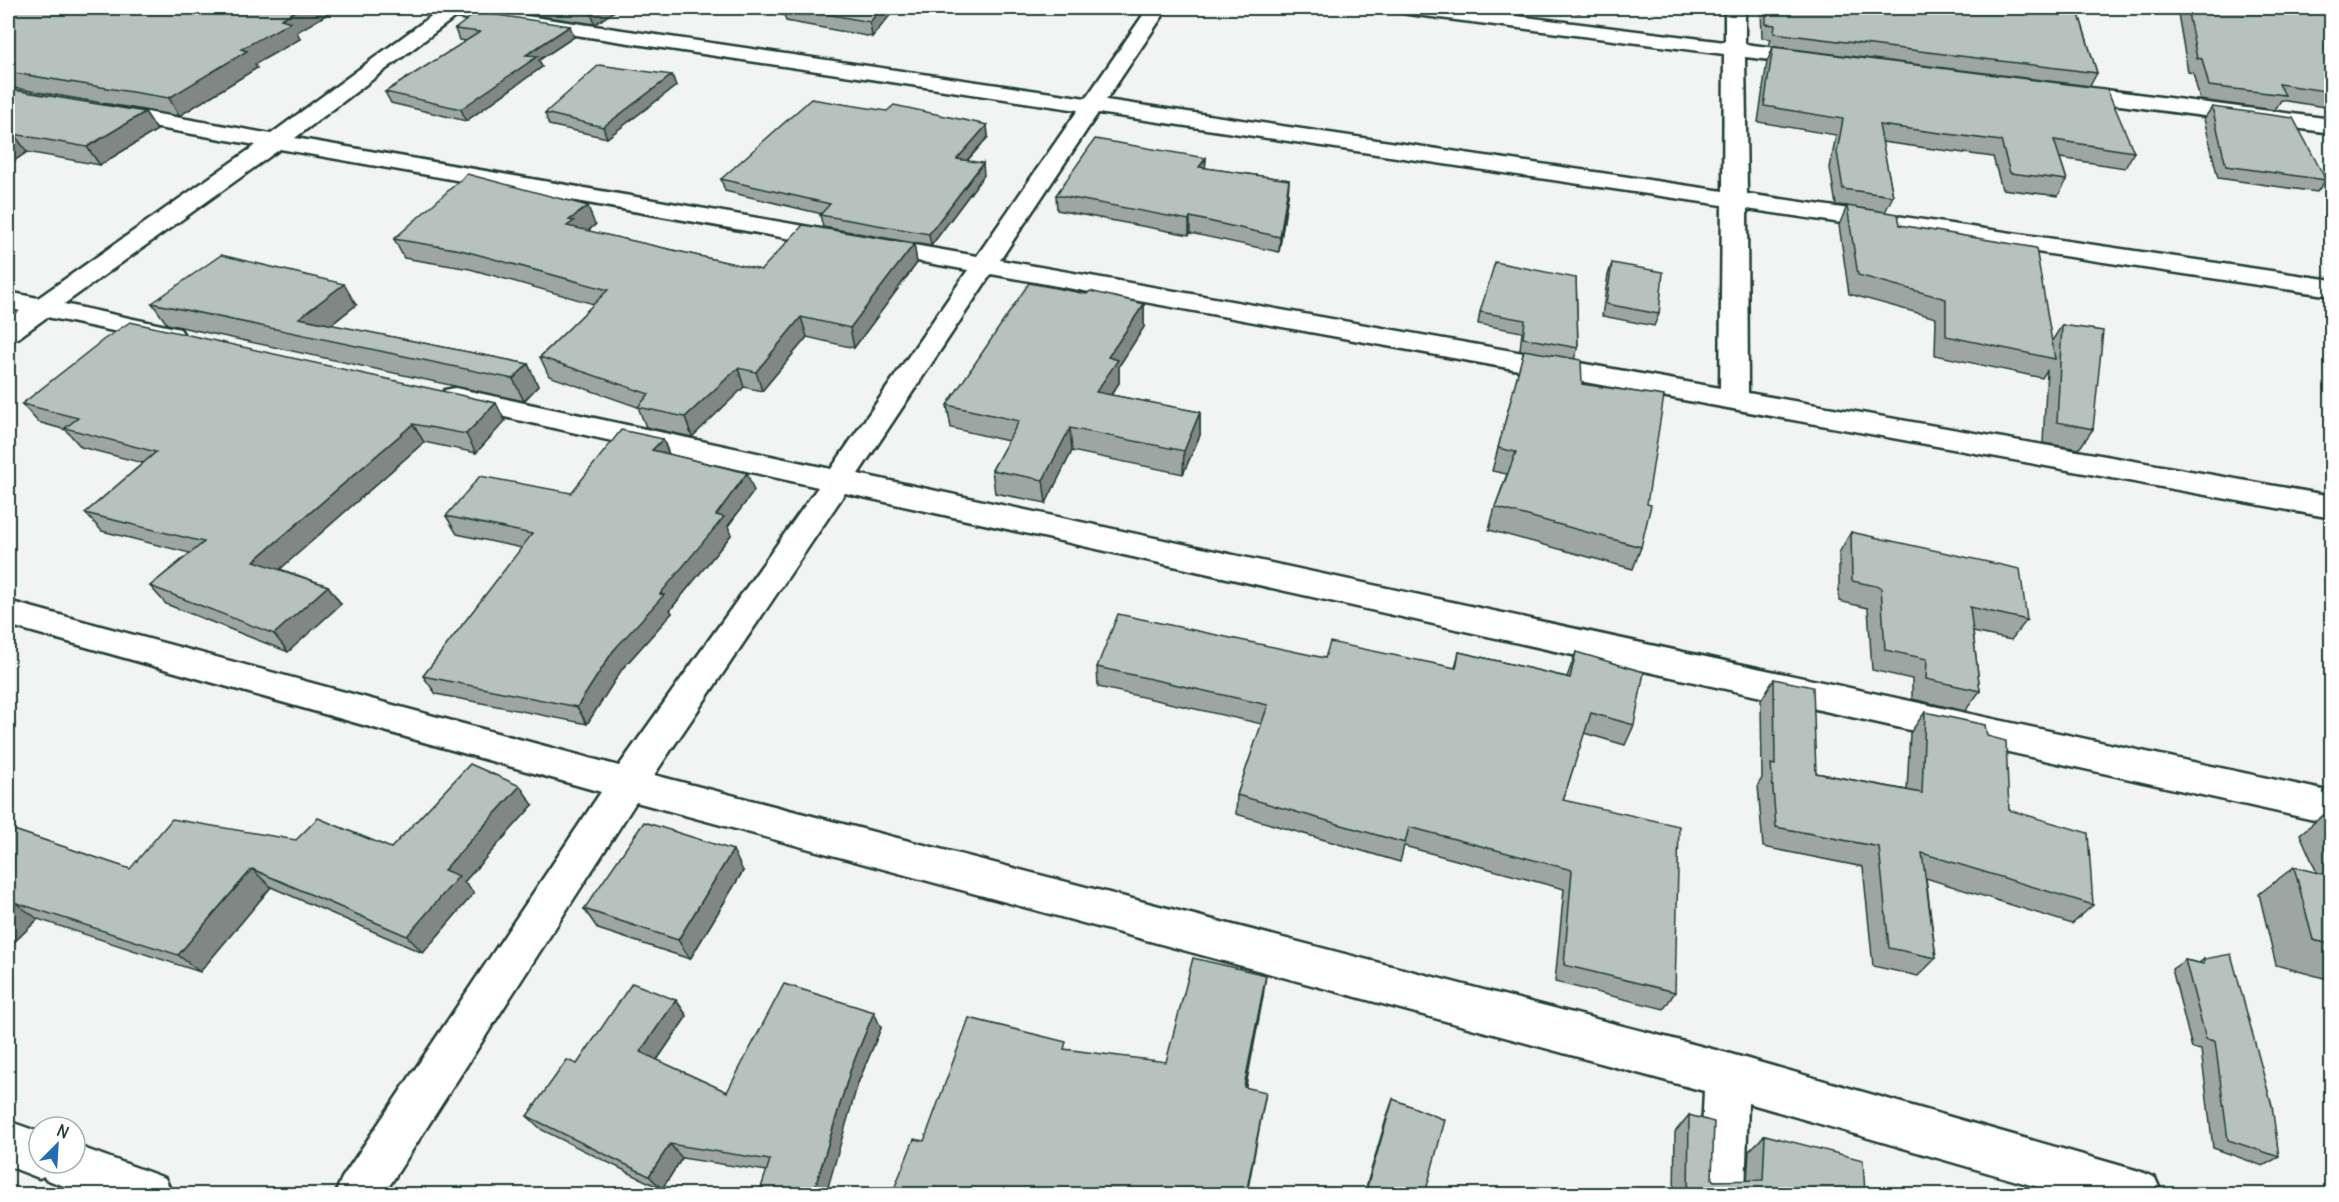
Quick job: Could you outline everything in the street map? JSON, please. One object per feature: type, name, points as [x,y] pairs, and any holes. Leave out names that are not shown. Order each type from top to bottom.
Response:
[{"type":"street","points":[[8,332],[276,141],[447,8],[2331,288]]},
{"type":"street","points":[[358,1194],[627,784],[838,481],[1158,8]]},
{"type":"street","points":[[1408,8],[1829,61]]},
{"type":"street","points":[[1734,399],[1735,8]]},
{"type":"street","points":[[2051,90],[2331,126]]},
{"type":"street","points":[[77,107],[983,265],[2331,507]]},
{"type":"street","points":[[8,300],[195,340]]},
{"type":"street","points":[[429,392],[2331,808]]},
{"type":"street","points":[[8,614],[627,784],[1727,1075],[2139,1194]]},
{"type":"street","points":[[1722,1194],[1727,1075]]},
{"type":"street","points":[[8,1144],[27,1151]]},
{"type":"street","points":[[87,1172],[149,1194]]},
{"type":"building","points":[[8,8],[301,8],[281,19],[291,22],[241,49],[247,51],[169,98],[8,72]]},
{"type":"building","points":[[793,8],[881,8],[870,22]]},
{"type":"building","points":[[1766,8],[2077,8],[2097,73],[1774,33],[1775,25],[1766,24]]},
{"type":"building","points":[[2187,8],[2318,8],[2331,10],[2331,92],[2279,84],[2285,95],[2209,86],[2202,59],[2197,58]]},
{"type":"building","points":[[477,12],[570,26],[526,55],[538,56],[461,109],[385,92],[480,32],[455,29]]},
{"type":"building","points":[[1773,47],[2107,89],[2134,152],[2054,140],[2067,180],[2010,173],[2001,141],[1879,125],[1893,196],[1843,189],[1837,152],[1843,119],[1764,106]]},
{"type":"building","points":[[599,65],[672,75],[603,127],[545,113]]},
{"type":"building","points":[[8,89],[145,112],[87,147],[14,134],[8,139]]},
{"type":"building","points":[[811,99],[887,111],[894,105],[987,125],[957,159],[983,163],[929,234],[820,215],[830,204],[721,179]]},
{"type":"building","points":[[2212,107],[2293,118],[2326,180],[2226,166]]},
{"type":"building","points":[[1095,139],[1206,158],[1199,167],[1289,180],[1280,237],[1190,217],[1189,220],[1056,195]]},
{"type":"building","points":[[467,174],[588,206],[569,220],[574,221],[567,226],[761,270],[803,225],[914,244],[850,328],[801,317],[756,372],[738,368],[685,417],[638,407],[649,394],[540,357],[608,290],[461,250],[394,239]]},
{"type":"building","points":[[1847,206],[1898,214],[1900,225],[2036,248],[2055,359],[1946,336],[1946,299],[1858,275]]},
{"type":"building","points":[[221,255],[344,284],[299,318],[528,364],[513,379],[152,303]]},
{"type":"building","points":[[1495,262],[1576,278],[1578,348],[1523,338],[1525,320],[1480,312]]},
{"type":"building","points":[[1612,263],[1663,272],[1659,314],[1606,304]]},
{"type":"building","points":[[1029,283],[1087,294],[1090,291],[1144,304],[1108,357],[1118,360],[1096,392],[1200,412],[1184,451],[1070,428],[1043,480],[992,470],[1019,421],[947,405]]},
{"type":"building","points":[[130,322],[496,403],[466,434],[413,424],[254,561],[328,586],[274,634],[150,586],[204,542],[85,513],[156,452],[65,428],[78,418],[22,404],[103,340]]},
{"type":"building","points":[[2062,325],[2103,331],[2093,429],[2057,422]]},
{"type":"building","points":[[1524,350],[1581,360],[1582,384],[1664,396],[1647,504],[1651,505],[1641,547],[1495,507],[1516,452],[1498,448]]},
{"type":"building","points":[[621,430],[663,439],[652,450],[747,473],[716,515],[724,517],[660,594],[664,595],[613,651],[577,707],[423,676],[532,534],[446,516],[480,476],[571,493]]},
{"type":"building","points":[[1851,532],[2020,569],[2027,620],[1970,607],[1980,691],[1926,679],[1927,659],[1885,650],[1881,587],[1852,581]]},
{"type":"building","points":[[1118,614],[1325,658],[1330,642],[1456,668],[1459,652],[1570,678],[1576,652],[1644,672],[1634,725],[1591,713],[1563,800],[1679,826],[1675,992],[1564,965],[1572,870],[1409,827],[1405,843],[1237,795],[1268,705],[1097,667]]},
{"type":"building","points":[[1774,679],[1813,687],[1816,773],[1922,793],[1925,712],[1985,725],[1987,736],[2006,741],[2009,810],[2088,833],[2093,905],[1922,853],[1936,958],[1889,948],[1879,847],[1776,827],[1771,764],[1775,765]]},
{"type":"building","points":[[470,764],[520,786],[444,870],[459,876],[407,936],[252,869],[178,955],[14,902],[8,907],[8,828],[130,869],[172,819],[296,840],[318,818],[391,848]]},
{"type":"building","points":[[644,822],[733,850],[678,940],[584,909]]},
{"type":"building","points":[[2294,867],[2331,876],[2331,944],[2313,940]]},
{"type":"building","points":[[2231,954],[2272,1106],[2279,1157],[2228,1140],[2215,1041],[2206,1039],[2185,960],[2204,964],[2204,959]]},
{"type":"building","points":[[1193,958],[1266,975],[1244,1087],[1266,1092],[1246,1194],[892,1194],[914,1139],[924,1141],[969,1018],[1066,1042],[1064,1049],[1166,1062]]},
{"type":"building","points":[[632,983],[676,1000],[640,1052],[727,1092],[784,984],[874,1012],[851,1068],[813,1194],[759,1194],[770,1160],[670,1144],[649,1176],[527,1116],[567,1060],[577,1064]]},
{"type":"building","points":[[1393,1099],[1445,1120],[1425,1194],[1365,1194]]},
{"type":"building","points":[[1689,1115],[1714,1122],[1712,1179],[1714,1181],[1763,1180],[1765,1135],[1863,1160],[1865,1194],[1688,1194]]}]
